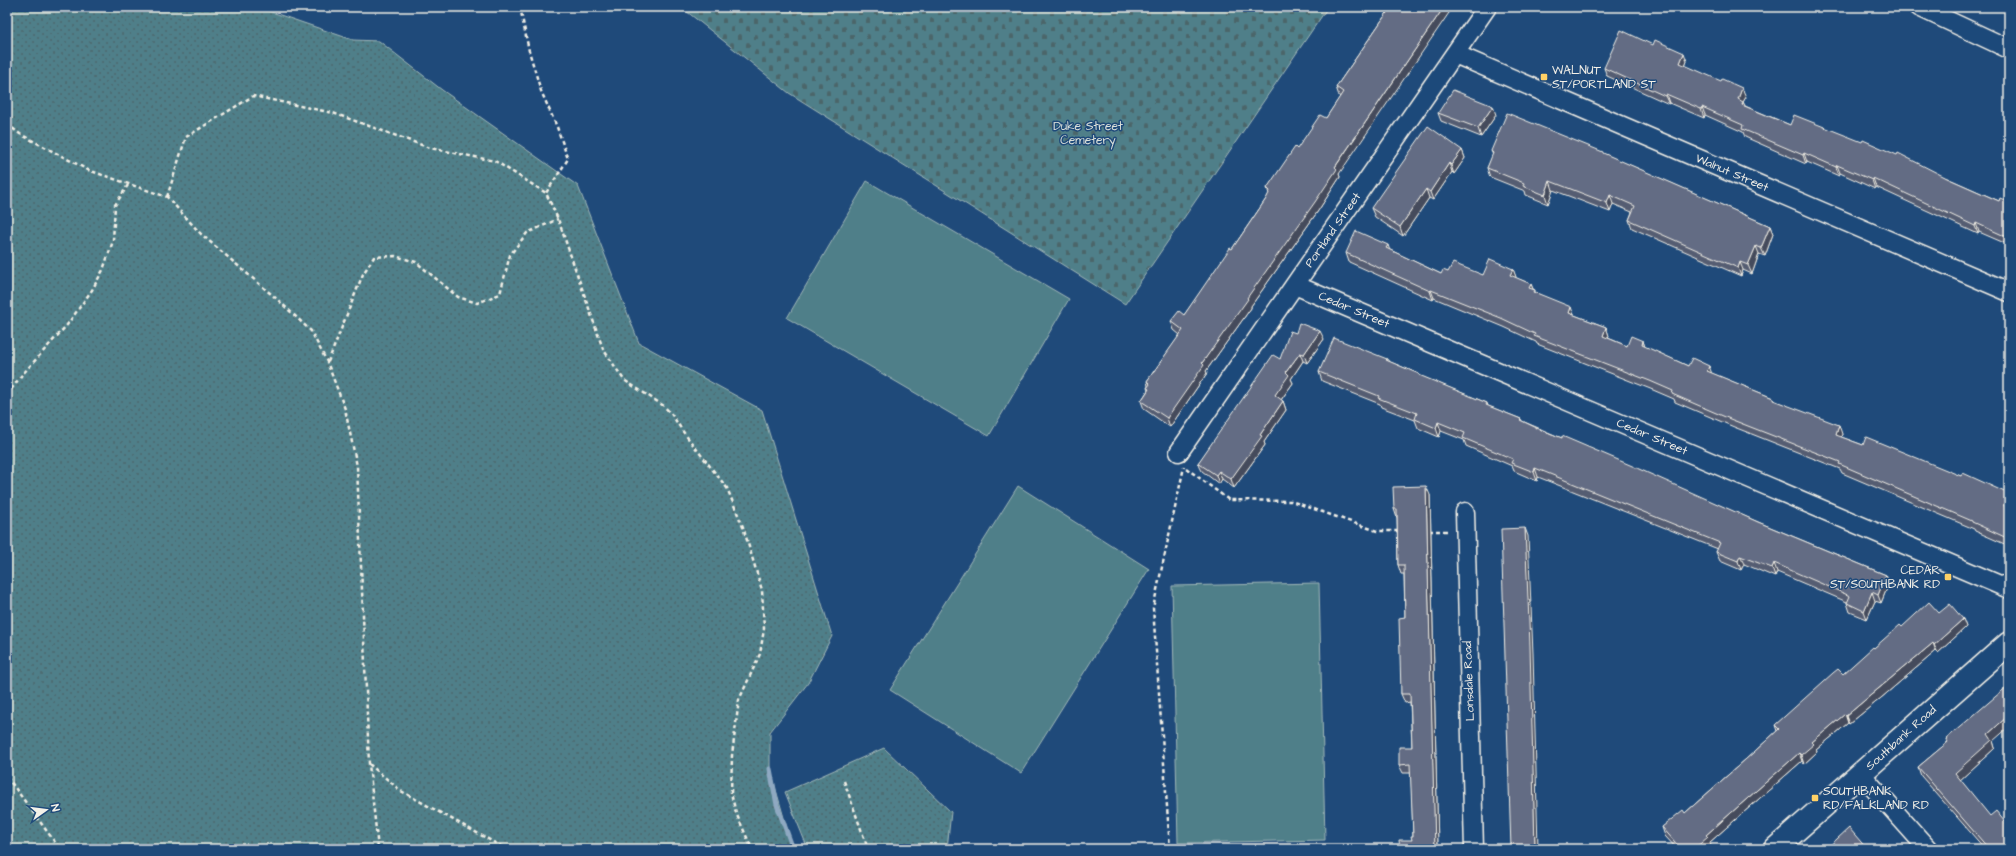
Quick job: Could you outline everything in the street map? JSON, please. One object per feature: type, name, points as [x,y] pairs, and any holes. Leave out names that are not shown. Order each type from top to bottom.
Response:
[{"type":"street","name":"Portland Street","points":[[1179,452],[1487,7]]},
{"type":"street","points":[[1919,7],[2009,49]]},
{"type":"street","name":"Walnut Street","points":[[1455,54],[2009,292]]},
{"type":"street","name":"Cedar Street","points":[[1295,285],[2009,589]]},
{"type":"street","name":"Lonsdale Road","points":[[1465,512],[1474,849]]},
{"type":"street","name":"Southbank Road","points":[[1775,849],[2009,643]]},
{"type":"street","points":[[1861,774],[1928,849]]},
{"type":"path","points":[[520,7],[529,51],[541,91],[557,126],[568,159],[546,193]]},
{"type":"path","points":[[167,198],[186,137],[253,96],[333,113],[430,148],[495,160],[546,193],[558,219],[603,349],[624,380],[664,406],[672,415],[684,433],[727,488],[743,526],[762,590],[764,629],[760,654],[739,700],[732,755],[731,793],[736,812],[752,849]]},
{"type":"path","points":[[7,124],[20,134],[88,170],[167,198],[201,234],[278,300],[311,332],[327,362],[345,410],[357,466],[369,764],[378,849]]},
{"type":"path","points":[[7,395],[21,376],[67,325],[92,290],[103,270],[112,241],[115,204],[128,185]]},
{"type":"path","points":[[327,362],[363,274],[374,257],[395,256],[416,262],[458,297],[477,303],[500,294],[510,255],[527,233],[558,219]]},
{"type":"path","points":[[1170,849],[1153,608],[1184,467],[1229,500],[1291,502],[1377,531],[1406,531]]},
{"type":"path","points":[[1421,531],[1465,531]]},
{"type":"path","points":[[369,764],[402,791],[506,849]]},
{"type":"path","points":[[7,777],[60,849]]},
{"type":"path","points":[[844,781],[868,849]]},
{"type":"green space","points":[[7,7],[257,7],[353,40],[379,41],[442,90],[578,186],[639,343],[762,410],[832,636],[808,683],[770,732],[770,769],[793,849],[7,849]]},
{"type":"green space","name":"Duke Street Cemetery","points":[[681,7],[1328,7],[1125,304],[789,93]]},
{"type":"green space","points":[[867,181],[1069,299],[989,436],[787,318]]},
{"type":"green space","points":[[1018,486],[1149,569],[1021,773],[890,690]]},
{"type":"green space","points":[[1319,583],[1325,840],[1178,843],[1172,586]]},
{"type":"green space","points":[[884,748],[951,812],[947,849],[808,849],[785,792]]},
{"type":"building","points":[[1391,7],[1444,7],[1335,167],[1337,169],[1315,202],[1202,363],[1204,365],[1167,418],[1141,401],[1149,389],[1147,388],[1150,384],[1147,381],[1183,330],[1171,321],[1179,311],[1184,315],[1230,248],[1232,249],[1266,199],[1270,191],[1267,188],[1295,147],[1297,149],[1320,115],[1326,118],[1343,92],[1336,87]]},
{"type":"building","points":[[1621,30],[1653,45],[1655,40],[1684,53],[1680,63],[1721,81],[1722,79],[1742,88],[1738,99],[1743,102],[1742,105],[1790,125],[1794,115],[1862,142],[1863,140],[1897,155],[1898,153],[1947,178],[1999,201],[2000,198],[2009,202],[2009,238],[1976,223],[1975,226],[1873,178],[1872,180],[1837,165],[1836,167],[1804,153],[1803,155],[1742,129],[1743,125],[1702,107],[1701,109],[1666,94],[1665,96],[1604,68]]},
{"type":"building","points":[[1453,90],[1493,106],[1478,128],[1438,113]]},
{"type":"building","points":[[1507,113],[1603,152],[1770,226],[1761,248],[1756,246],[1748,265],[1740,262],[1738,268],[1629,220],[1635,206],[1610,195],[1607,203],[1550,181],[1545,195],[1523,186],[1524,183],[1487,168],[1493,153],[1491,151]]},
{"type":"building","points":[[1428,126],[1462,150],[1451,165],[1449,163],[1430,192],[1426,189],[1400,227],[1371,208]]},
{"type":"building","points":[[1356,231],[1388,245],[1386,248],[1441,274],[1443,270],[1448,272],[1453,263],[1483,275],[1490,259],[1513,269],[1510,275],[1531,284],[1529,288],[1535,290],[1534,292],[1571,307],[1569,313],[1606,327],[1603,336],[1627,346],[1631,336],[1643,341],[1642,345],[1688,366],[1692,358],[1709,366],[1707,371],[1773,398],[1773,400],[1839,425],[1836,435],[1863,445],[1866,437],[1961,476],[1963,473],[2009,494],[2004,506],[2009,508],[2009,539],[1972,521],[1839,464],[1840,462],[1730,419],[1672,394],[1673,391],[1650,381],[1534,336],[1535,334],[1501,318],[1431,290],[1430,291],[1346,253]]},
{"type":"building","points":[[1299,323],[1320,331],[1304,354],[1300,353],[1286,372],[1289,375],[1275,395],[1283,401],[1260,435],[1262,436],[1231,479],[1219,471],[1216,475],[1198,463],[1273,355],[1280,359],[1290,331],[1296,333]]},
{"type":"building","points":[[1334,338],[1387,359],[1386,360],[1419,375],[1487,403],[1486,405],[1521,419],[1520,420],[1539,429],[1562,438],[1562,436],[1758,522],[1886,575],[1878,595],[1872,592],[1864,611],[1847,603],[1850,596],[1774,563],[1772,568],[1740,556],[1738,561],[1716,552],[1720,543],[1535,468],[1534,472],[1511,463],[1513,459],[1463,438],[1465,433],[1438,422],[1436,428],[1415,419],[1417,413],[1378,398],[1379,396],[1319,372]]},
{"type":"building","points":[[1426,486],[1435,849],[1400,849],[1399,840],[1412,840],[1411,836],[1413,836],[1410,764],[1399,765],[1399,747],[1412,747],[1410,694],[1401,694],[1399,618],[1405,617],[1404,565],[1398,565],[1397,509],[1394,509],[1393,487]]},
{"type":"building","points":[[1525,528],[1530,645],[1535,849],[1511,849],[1501,529]]},
{"type":"building","points":[[1929,602],[1939,613],[1950,604],[1963,619],[1934,645],[1933,643],[1846,716],[1845,714],[1812,742],[1814,744],[1801,755],[1799,753],[1706,835],[1708,837],[1694,849],[1681,849],[1662,827],[1683,810],[1685,813],[1754,752],[1779,729],[1775,725],[1833,673],[1838,669],[1843,674],[1900,625],[1902,627]]},
{"type":"building","points":[[2009,685],[2009,715],[1988,734],[1992,740],[1955,773],[1990,816],[1996,811],[2009,827],[2009,849],[1989,849],[1918,767],[1948,742],[1946,739]]},
{"type":"building","points":[[1849,828],[1867,849],[1826,849]]},
{"type":"waterway","points":[[770,769],[777,805],[793,849]]},
{"type":"place","name":"WALNUT ST/PORTLAND ST","points":[[1544,77]]},
{"type":"place","name":"CEDAR ST/SOUTHBANK RD","points":[[1948,577]]},
{"type":"place","name":"SOUTHBANK RD/FALKLAND RD","points":[[1815,798]]}]
